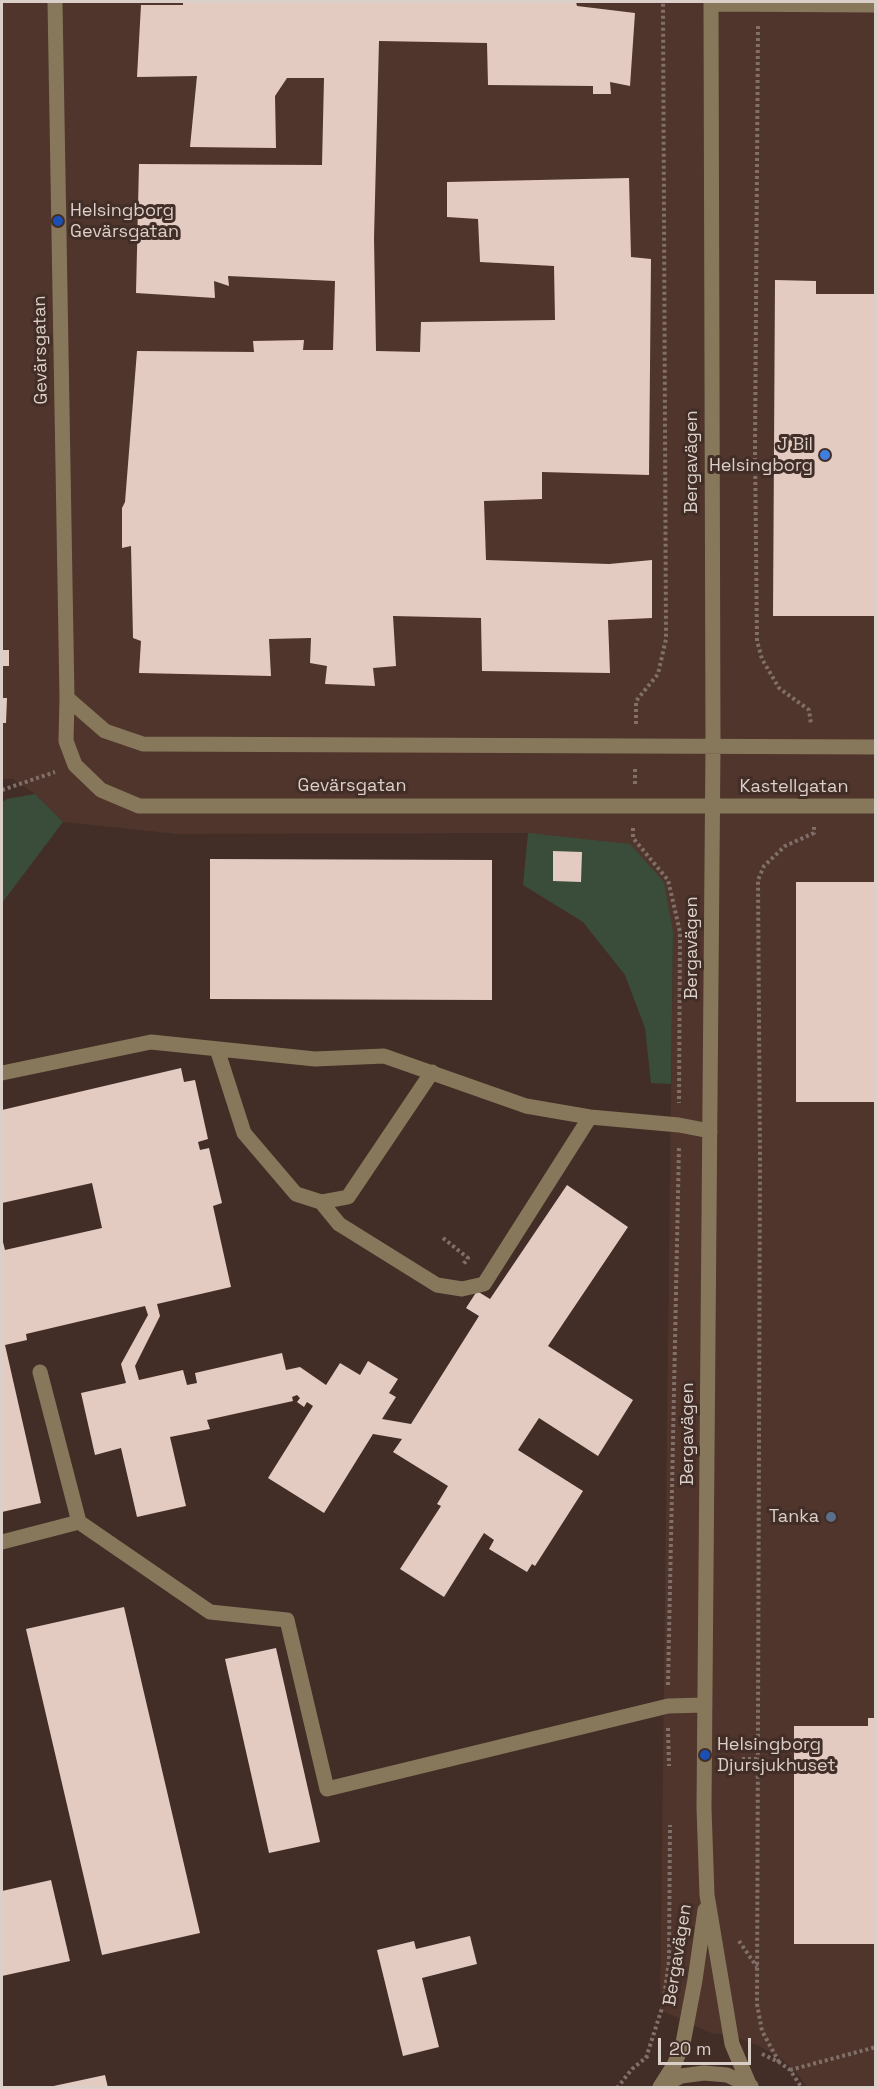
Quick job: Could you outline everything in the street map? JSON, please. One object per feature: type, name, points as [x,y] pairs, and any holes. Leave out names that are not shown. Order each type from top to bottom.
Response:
[{"type":"street","name":"Gevärsgatan","points":[[55,2],[66,741],[75,765],[101,790],[139,806],[712,806]]},
{"type":"street","points":[[711,3],[876,5]]},
{"type":"street","name":"Bergavägen","points":[[660,2087],[674,2065],[683,2043],[707,1895],[705,1705],[713,746],[711,3]]},
{"type":"street","points":[[67,698],[105,731],[143,744],[876,747]]},
{"type":"street","name":"Kastellgatan","points":[[712,806],[876,806]]},
{"type":"street","points":[[2,1073],[151,1042],[315,1059],[384,1056],[526,1106],[590,1117],[679,1125],[710,1131]]},
{"type":"street","points":[[217,1049],[244,1133],[296,1194],[321,1202],[348,1197],[432,1072]]},
{"type":"street","points":[[321,1202],[339,1224],[437,1285],[462,1288],[484,1284],[590,1117]]},
{"type":"street","points":[[40,1372],[79,1522],[210,1612],[287,1620],[327,1789],[668,1706],[705,1705]]},
{"type":"street","points":[[2,1542],[79,1522]]},
{"type":"street","name":"Bergavägen","points":[[707,1895],[732,2044],[751,2086]]},
{"type":"street","points":[[660,2087],[681,2076],[704,2073],[727,2075],[751,2086]]},
{"type":"path","points":[[663,2],[666,639],[658,674],[636,701],[633,838],[668,880],[680,932],[678,1274],[668,1706],[669,1766]]},
{"type":"path","points":[[759,4],[755,449],[757,641],[762,659],[779,688],[809,710],[813,747]]},
{"type":"path","points":[[802,2088],[790,2070],[779,2062],[762,2031],[757,2010],[760,1160],[758,880],[764,866],[785,846],[814,832],[814,806]]},
{"type":"path","points":[[443,1238],[468,1258]]},
{"type":"path","points":[[742,1759],[759,1759]]},
{"type":"path","points":[[617,2088],[632,2069],[646,2058],[663,2005],[669,1961],[670,1825]]},
{"type":"path","points":[[790,2070],[876,2047]]},
{"type":"shaded area","points":[[2,2],[875,2],[875,2087],[807,2087],[795,2071],[778,2056],[757,2045],[733,2036],[711,2033],[660,2010],[673,932],[528,833],[178,834],[63,822],[35,794],[13,779],[2,779]]},
{"type":"green space","points":[[35,794],[63,822],[2,903],[2,802]]},
{"type":"green space","points":[[528,833],[630,844],[664,882],[673,932],[671,1084],[651,1083],[645,1028],[625,975],[583,922],[523,885]]},
{"type":"building","points":[[183,2],[576,2],[577,6],[635,13],[630,86],[610,82],[611,94],[593,94],[593,86],[488,85],[487,43],[379,41],[374,238],[376,351],[420,352],[421,322],[555,320],[554,266],[480,262],[478,219],[447,217],[447,182],[629,178],[631,257],[651,259],[649,475],[542,472],[542,499],[484,501],[486,560],[609,564],[652,560],[652,618],[608,620],[610,673],[482,671],[481,618],[393,616],[396,666],[373,668],[375,686],[325,684],[327,666],[310,663],[311,638],[269,639],[271,676],[139,673],[141,641],[133,638],[131,546],[122,548],[122,508],[125,502],[137,351],[254,352],[253,341],[304,340],[303,350],[333,350],[335,281],[228,276],[229,286],[214,281],[215,298],[136,293],[139,164],[322,165],[324,78],[287,78],[275,96],[276,148],[190,147],[197,76],[137,77],[141,5],[183,5]]},
{"type":"building","name":"J Bil Helsingborg","points":[[775,280],[816,281],[816,294],[876,294],[876,616],[773,616]]},
{"type":"building","points":[[2,650],[9,650],[9,666],[2,666]]},
{"type":"building","points":[[2,698],[7,698],[6,723],[2,723]]},
{"type":"building","points":[[553,851],[582,852],[581,882],[553,881]]},
{"type":"building","points":[[210,859],[492,860],[492,1000],[210,999]]},
{"type":"building","points":[[796,882],[876,882],[876,1102],[796,1102]]},
{"type":"building","points":[[181,1068],[184,1082],[195,1080],[208,1139],[198,1142],[200,1150],[209,1148],[222,1203],[213,1206],[231,1287],[157,1304],[160,1316],[135,1366],[139,1380],[183,1370],[187,1385],[197,1383],[195,1373],[282,1353],[286,1370],[300,1367],[326,1385],[340,1363],[360,1375],[368,1361],[398,1379],[389,1393],[396,1397],[382,1419],[411,1424],[479,1316],[466,1308],[477,1291],[490,1299],[567,1185],[628,1227],[548,1346],[633,1400],[598,1456],[539,1418],[518,1450],[583,1491],[535,1566],[532,1564],[527,1572],[489,1549],[494,1540],[484,1533],[444,1597],[400,1569],[441,1506],[437,1504],[448,1486],[393,1452],[402,1439],[373,1434],[324,1513],[268,1478],[313,1406],[307,1402],[304,1407],[297,1402],[300,1398],[297,1395],[292,1397],[293,1401],[207,1420],[210,1429],[170,1437],[186,1506],[137,1517],[121,1448],[95,1455],[81,1393],[126,1383],[121,1364],[148,1315],[145,1306],[26,1334],[27,1340],[5,1345],[41,1503],[2,1512],[2,1238],[5,1250],[102,1228],[92,1183],[2,1203],[2,1110]]},
{"type":"building","points":[[124,1607],[200,1933],[102,1955],[26,1629]]},
{"type":"building","points":[[276,1648],[320,1842],[269,1853],[225,1659]]},
{"type":"building","points":[[868,1718],[876,1718],[876,1944],[794,1944],[794,1726],[868,1726]]},
{"type":"building","points":[[51,1880],[70,1961],[2,1976],[2,1891]]},
{"type":"building","points":[[470,1936],[477,1964],[422,1978],[439,2047],[403,2056],[377,1950],[414,1941],[416,1949]]},
{"type":"building","points":[[105,2075],[108,2088],[49,2088],[49,2087]]},
{"type":"place","name":"Helsingborg Gevärsgatan","points":[[58,221]]},
{"type":"place","name":"J Bil Helsingborg","points":[[825,455]]},
{"type":"place","name":"Tanka","points":[[831,1517]]},
{"type":"place","name":"Helsingborg Djursjukhuset","points":[[705,1755]]}]
